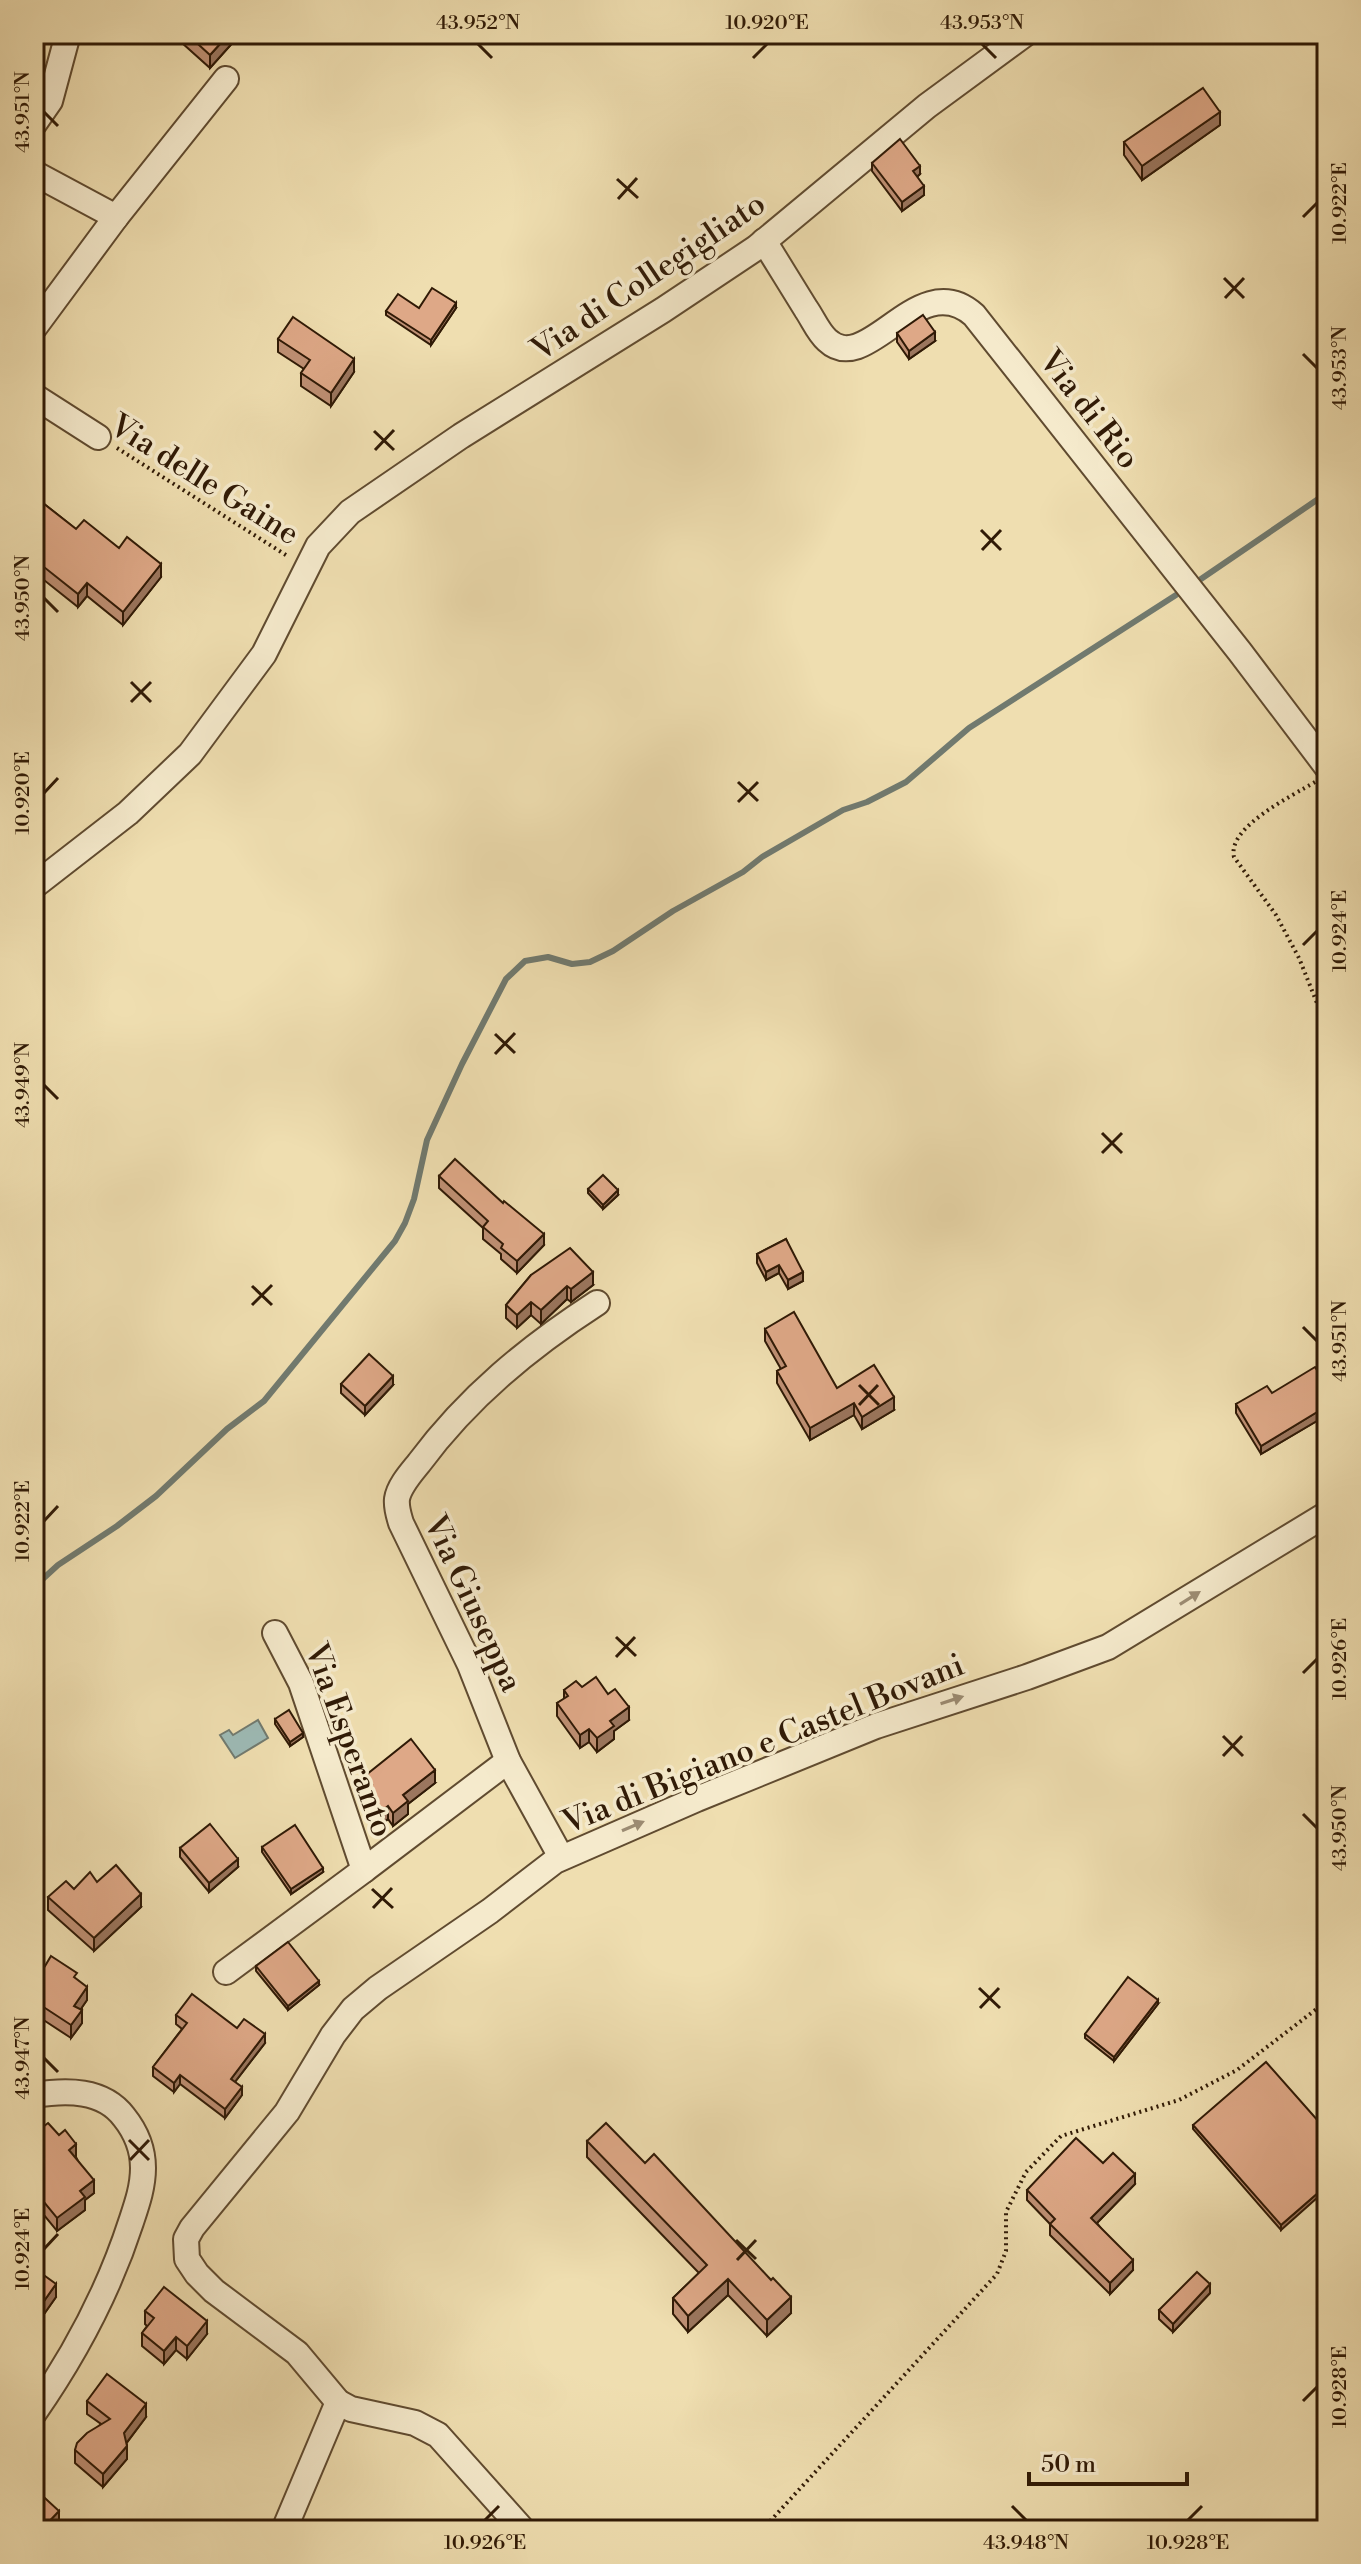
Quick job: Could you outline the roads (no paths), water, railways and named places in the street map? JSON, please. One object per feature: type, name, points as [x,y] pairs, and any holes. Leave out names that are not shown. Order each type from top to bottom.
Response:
[{"type":"street","points":[[34,124],[50,101],[68,34]]},
{"type":"street","name":"Via di Collegigliato","points":[[34,886],[128,813],[190,754],[264,654],[306,567],[331,531],[364,500],[663,310],[764,241],[927,106],[1025,34]]},
{"type":"street","points":[[34,328],[116,217],[226,79]]},
{"type":"street","points":[[34,173],[116,217]]},
{"type":"street","name":"Via di Rio","points":[[764,241],[822,334],[836,346],[856,347],[931,302],[951,301],[974,315],[1327,767]]},
{"type":"street","points":[[34,396],[98,437]]},
{"type":"street","name":"Via Giuseppa","points":[[561,1857],[508,1761],[470,1665],[401,1523],[397,1499],[404,1482],[426,1452],[480,1393],[529,1348],[597,1303]]},
{"type":"street","name":"Via di Bigiano e Castel Bovani","points":[[338,2402],[297,2353],[204,2282],[187,2259],[186,2239],[287,2112],[333,2035],[353,2009],[561,1857],[876,1726],[1108,1647],[1327,1514]]},
{"type":"street","name":"Via Esperanto","points":[[275,1633],[301,1683],[364,1870]]},
{"type":"street","name":"Via Esperanto","points":[[226,1972],[508,1761]]},
{"type":"street","points":[[34,2095],[79,2092],[91,2094],[114,2106],[138,2140],[143,2168],[139,2199],[113,2270],[82,2335],[34,2413]]},
{"type":"street","points":[[284,2530],[338,2402],[351,2409],[426,2427],[438,2435],[523,2530]]},
{"type":"water","points":[[258,1720],[268,1738],[235,1758],[220,1735],[229,1730],[233,1735]]},
{"type":"waterway","points":[[1201,579],[1327,493]]},
{"type":"waterway","points":[[34,1587],[58,1565],[156,1496],[227,1429],[264,1401],[395,1241],[414,1199],[427,1140],[462,1064],[506,979],[525,961],[548,957],[572,964],[590,962],[613,951],[673,911],[843,810],[867,802],[906,782],[969,728],[1176,595]]}]
